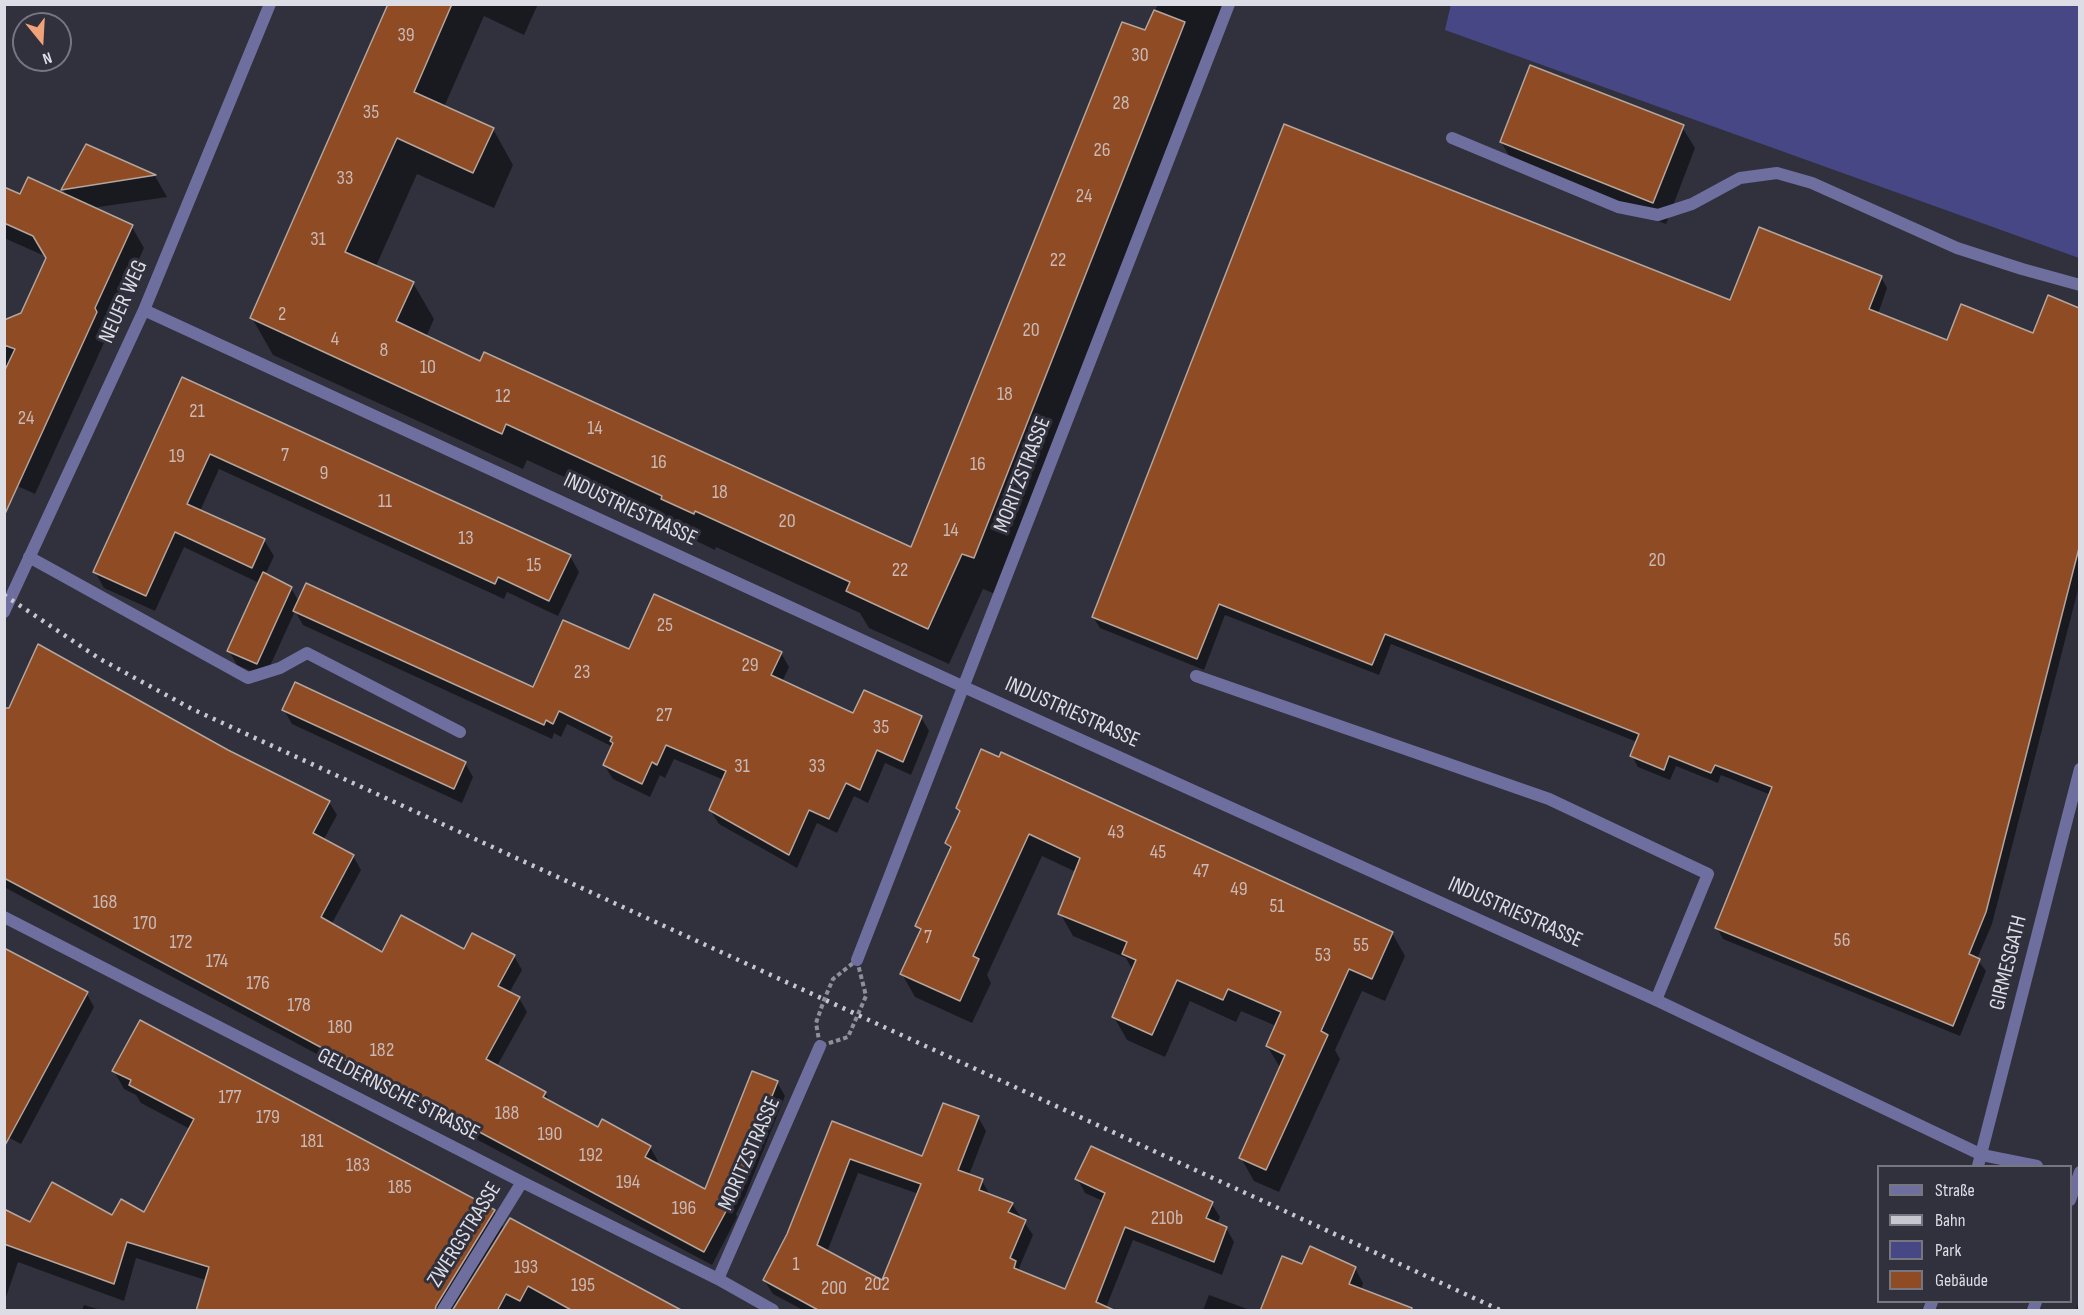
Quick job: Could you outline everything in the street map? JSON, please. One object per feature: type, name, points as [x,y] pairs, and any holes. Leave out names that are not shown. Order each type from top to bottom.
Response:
[{"type":"street","name":"NEUER WEG","points":[[4,612],[144,310],[270,4]]},
{"type":"street","name":"MORITZSTRASSE","points":[[856,960],[1229,4]]},
{"type":"street","points":[[1452,138],[1618,207],[1658,215],[1692,204],[1740,178],[1778,173],[1812,183],[1957,248],[2079,285]]},
{"type":"street","name":"INDUSTRIESTRASSE","points":[[144,310],[964,687],[1656,1000],[1980,1161],[2018,1165]]},
{"type":"street","points":[[29,557],[248,678],[280,668],[307,653],[460,732]]},
{"type":"street","points":[[1196,676],[1549,799],[1708,874],[1656,1000]]},
{"type":"street","name":"GIRMESGATH","points":[[1980,1161],[2079,769]]},
{"type":"street","name":"GELDERNSCHE STRASSE","points":[[4,917],[717,1280],[772,1311]]},
{"type":"street","name":"MORITZSTRASSE","points":[[717,1280],[820,1046]]},
{"type":"street","points":[[2072,1193],[2077,1174]]},
{"type":"street","name":"ZWERGSTRASSE","points":[[443,1311],[522,1182]]},
{"type":"path","points":[[856,960],[866,996],[848,1037],[820,1046],[816,1023],[824,1000],[833,979],[856,960]]},
{"type":"green space","points":[[1451,4],[2079,5],[2079,258],[1445,30]]},
{"type":"building","points":[[388,4],[452,4],[414,92],[494,128],[473,173],[397,138],[345,252],[414,282],[396,321],[480,361],[484,352],[911,547],[1122,22],[1145,30],[1154,10],[1185,22],[974,558],[962,554],[928,629],[846,591],[850,582],[695,511],[694,514],[661,499],[662,496],[506,424],[502,434],[250,318]]},
{"type":"building","points":[[1530,65],[1684,125],[1653,203],[1500,142]]},
{"type":"building","points":[[1284,124],[1730,300],[1759,227],[1882,276],[1869,309],[1947,340],[1961,304],[2033,333],[2048,295],[2079,308],[2079,548],[1986,912],[1969,954],[1980,959],[1953,1026],[1715,928],[1772,787],[1715,765],[1711,773],[1669,756],[1664,770],[1630,756],[1639,734],[1385,634],[1372,665],[1219,604],[1197,659],[1092,617]]},
{"type":"building","points":[[86,144],[156,175],[61,190]]},
{"type":"building","points":[[28,177],[133,225],[95,308],[97,312],[4,516],[4,372],[15,349],[4,345],[4,320],[21,313],[46,258],[33,236],[4,223],[4,187],[20,194]]},
{"type":"building","points":[[182,377],[571,555],[549,601],[498,577],[495,584],[210,454],[187,504],[265,539],[252,568],[175,532],[146,596],[93,572]]},
{"type":"building","points":[[263,572],[292,587],[257,664],[227,651]]},
{"type":"building","points":[[306,583],[533,687],[563,620],[629,649],[654,594],[782,652],[771,675],[853,713],[864,690],[922,716],[903,762],[877,750],[860,790],[846,783],[829,819],[809,810],[789,855],[709,810],[726,771],[666,745],[657,765],[652,762],[642,784],[603,765],[613,743],[610,741],[612,737],[559,711],[553,724],[546,720],[544,725],[293,611]]},
{"type":"building","points":[[38,644],[228,750],[330,801],[313,833],[354,855],[321,917],[382,952],[401,915],[464,949],[472,933],[515,955],[498,986],[520,997],[486,1059],[546,1092],[543,1097],[598,1127],[602,1119],[651,1146],[645,1157],[705,1189],[752,1071],[778,1081],[738,1182],[728,1201],[731,1202],[704,1252],[4,878],[4,708],[9,708]]},
{"type":"building","points":[[295,682],[466,762],[454,789],[282,710]]},
{"type":"building","points":[[981,749],[999,757],[1001,752],[1393,932],[1372,979],[1349,969],[1321,1031],[1328,1035],[1266,1170],[1239,1158],[1285,1055],[1266,1046],[1281,1012],[1228,989],[1223,1000],[1177,980],[1152,1035],[1112,1017],[1136,960],[1122,954],[1127,942],[1058,914],[1080,858],[1029,834],[973,956],[979,959],[960,1001],[900,974],[921,929],[915,926],[951,847],[945,843],[960,811],[956,808]]},
{"type":"building","points":[[4,948],[88,992],[4,1147]]},
{"type":"building","points":[[140,1020],[495,1210],[435,1311],[196,1311],[209,1267],[127,1242],[114,1284],[4,1244],[4,1209],[30,1222],[52,1182],[112,1215],[121,1199],[144,1212],[194,1119],[129,1085],[131,1080],[112,1071]]},
{"type":"building","points":[[943,1103],[979,1116],[958,1170],[983,1179],[979,1190],[1013,1203],[1008,1212],[1026,1220],[1010,1258],[1016,1261],[1014,1268],[1065,1289],[1105,1193],[1075,1179],[1091,1146],[1213,1202],[1206,1218],[1227,1227],[1214,1262],[1125,1227],[1096,1302],[1116,1311],[820,1311],[763,1280],[787,1234],[832,1121],[922,1156]],"holes":[[[850,1159],[921,1184],[882,1280],[817,1245]]]},
{"type":"building","points":[[510,1218],[683,1311],[573,1311],[528,1286],[520,1301],[506,1294],[497,1311],[452,1311]]},
{"type":"building","points":[[1310,1246],[1356,1267],[1349,1284],[1412,1308],[1411,1311],[1260,1311],[1282,1256],[1302,1264]]},
{"type":"railway","points":[[4,595],[100,659],[192,709],[1500,1310]]}]
